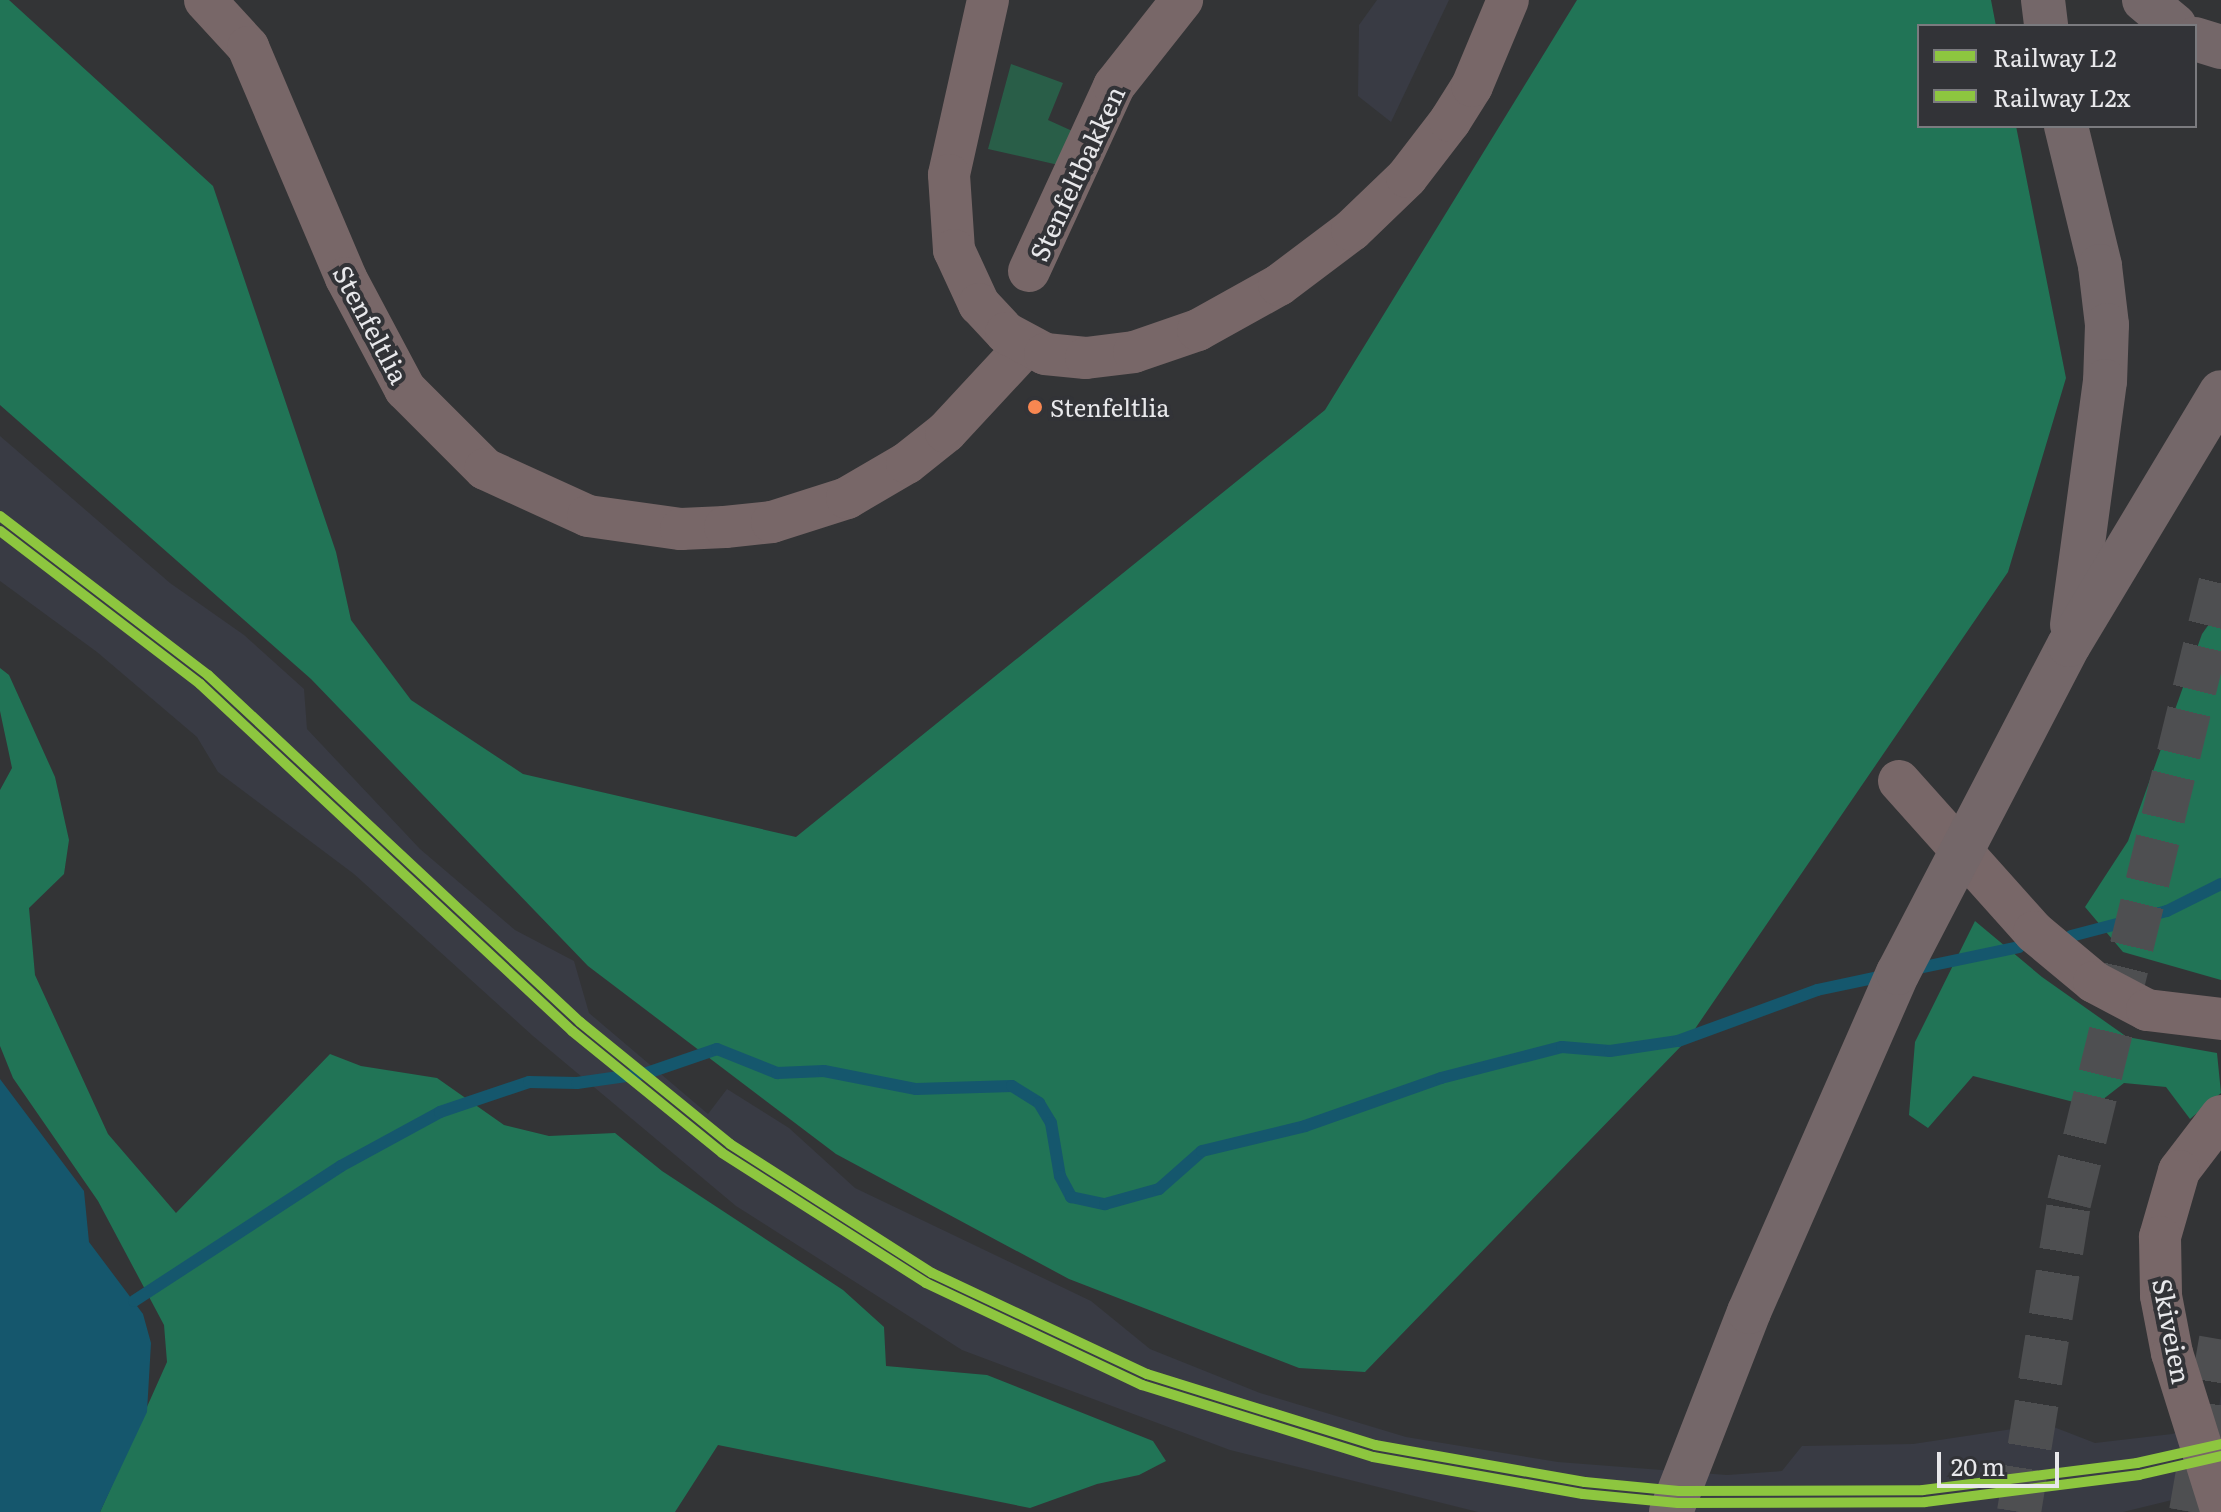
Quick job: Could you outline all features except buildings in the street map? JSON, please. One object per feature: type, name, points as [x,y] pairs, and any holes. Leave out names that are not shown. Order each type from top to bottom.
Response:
[{"type":"main road","points":[[2043,0],[2046,24]]},
{"type":"main road","points":[[2144,0],[2173,24]]},
{"type":"main road","points":[[2197,40],[2221,47]]},
{"type":"main road","points":[[2066,128],[2100,266],[2107,325],[2105,381],[2069,645]]},
{"type":"main road","points":[[1671,1512],[1749,1312],[1898,973],[1998,774],[2069,645],[2221,392]]},
{"type":"street","name":"Stenfeltlia","points":[[205,0],[248,47],[346,278],[405,389],[485,469],[588,516],[681,529],[725,527],[772,522],[847,498],[907,463],[946,432],[1025,347]]},
{"type":"street","points":[[988,0],[949,175],[949,224],[962,272],[979,304],[1025,347],[1086,358],[1165,344],[1240,310],[1318,259],[1378,205],[1431,148],[1472,86],[1508,0]]},
{"type":"street","name":"Stenfeltbakken","points":[[1029,271],[1114,86],[1182,0]]},
{"type":"street","points":[[1899,781],[2034,932],[2094,982],[2147,1010],[2221,1019]]},
{"type":"street","name":"Skiveien","points":[[2221,1116],[2179,1171],[2160,1237],[2161,1296],[2172,1353],[2221,1509]]},
{"type":"shaded area","points":[[1377,0],[1449,0],[1391,122],[1358,96],[1359,25]]},
{"type":"shaded area","points":[[0,436],[170,583],[244,635],[304,689],[307,729],[420,849],[515,930],[574,961],[589,1013],[708,1114],[727,1089],[789,1128],[855,1188],[1091,1301],[1150,1349],[1260,1393],[1406,1437],[1558,1462],[1727,1475],[1782,1471],[1802,1446],[1913,1444],[2046,1424],[2095,1443],[2172,1434],[2217,1421],[2221,1394],[2221,1488],[2123,1512],[1478,1512],[1230,1450],[962,1350],[736,1206],[533,1036],[354,874],[218,772],[197,737],[97,652],[0,581]]},
{"type":"green space","points":[[0,0],[9,0],[213,186],[336,552],[351,620],[411,700],[523,774],[796,837],[1325,410],[1577,0],[1991,0],[1996,24],[1917,24],[1917,128],[2016,128],[2066,378],[2008,572],[1688,1039],[1365,1372],[1299,1368],[1069,1279],[836,1154],[588,966],[311,679],[0,405]]},
{"type":"green space","points":[[1011,64],[1063,83],[1048,120],[1090,139],[1076,169],[988,149]]},
{"type":"green space","points":[[2221,607],[2221,980],[2123,952],[2085,907],[2128,841],[2202,634]]},
{"type":"green space","points":[[0,668],[9,675],[55,777],[69,840],[64,874],[29,908],[35,975],[108,1134],[176,1213],[330,1054],[361,1066],[437,1078],[504,1125],[549,1136],[615,1133],[662,1171],[843,1290],[884,1327],[886,1366],[987,1375],[1153,1441],[1166,1461],[1139,1475],[1097,1484],[1030,1508],[718,1445],[675,1512],[100,1512],[167,1362],[164,1325],[98,1201],[13,1078],[0,1046],[0,790],[12,768],[0,711]]},
{"type":"green space","points":[[1975,921],[2042,977],[2127,1037],[2217,1053],[2221,1093],[2190,1119],[2166,1087],[2124,1083],[2093,1107],[1973,1076],[1928,1128],[1909,1115],[1915,1042]]},
{"type":"water","points":[[0,1079],[84,1191],[89,1242],[143,1314],[151,1343],[147,1412],[100,1512],[0,1512]]},
{"type":"waterway","points":[[2071,936],[2167,911],[2221,884]]},
{"type":"waterway","points":[[1914,969],[2019,947]]},
{"type":"waterway","points":[[134,1301],[341,1166],[440,1112],[529,1082],[577,1083],[647,1073],[717,1049],[777,1073],[824,1071],[916,1089],[1012,1086],[1039,1103],[1051,1123],[1060,1176],[1071,1197],[1105,1204],[1159,1189],[1202,1151],[1305,1126],[1441,1078],[1562,1047],[1610,1051],[1678,1041],[1817,990],[1888,975]]},
{"type":"tunnel","points":[[2019,1512],[2069,1203],[2221,581]]},
{"type":"tunnel","points":[[2191,1512],[2221,1340]]},
{"type":"rail line","name":"L2","points":[[0,516],[208,675],[580,1022],[730,1144],[932,1273],[1147,1374],[1375,1445],[1585,1482],[1679,1491],[1923,1490],[2137,1463],[2221,1444]]},
{"type":"rail line","name":"L2x","points":[[0,531],[200,684],[572,1031],[722,1153],[926,1283],[1142,1385],[1373,1457],[1583,1494],[1678,1503],[1925,1502],[2139,1475],[2221,1456]]},
{"type":"place","name":"Stenfeltlia","points":[[1035,407]]}]
